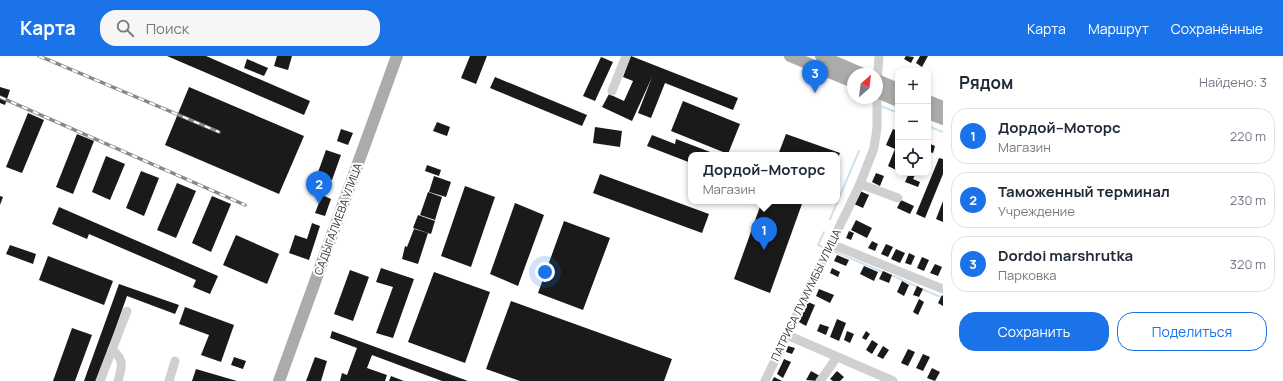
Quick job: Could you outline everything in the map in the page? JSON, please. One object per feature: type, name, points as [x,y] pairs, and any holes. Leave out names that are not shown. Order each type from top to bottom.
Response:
[{"type":"main road","name":"САДЫГАЛИЕВА УЛИЦА","points":[[279,381],[397,56]]},
{"type":"main road","points":[[790,56],[847,80]]},
{"type":"main road","points":[[820,56],[849,68]]},
{"type":"main road","points":[[883,83],[895,88]]},
{"type":"main road","points":[[883,95],[895,100]]},
{"type":"main road","points":[[931,102],[943,107]]},
{"type":"main road","points":[[931,114],[943,120]]},
{"type":"street","points":[[612,91],[626,56]]},
{"type":"street","points":[[878,68],[879,56]]},
{"type":"street","name":"ПАТРИСА ЛУМУМБЫ УЛИЦА","points":[[765,381],[860,184],[874,148],[878,121],[877,104]]},
{"type":"street","points":[[860,184],[898,198]]},
{"type":"street","points":[[831,244],[943,289]]},
{"type":"street","points":[[100,381],[127,311]]},
{"type":"street","points":[[787,335],[893,381]]},
{"type":"street","points":[[112,350],[120,356],[121,362],[118,381]]},
{"type":"street","points":[[820,381],[837,357]]},
{"type":"street","points":[[169,381],[175,361]]},
{"type":"building","points":[[167,56],[206,56],[310,101],[304,115]]},
{"type":"building","points":[[277,56],[292,56],[288,70],[274,66]]},
{"type":"building","points":[[470,56],[487,56],[476,84],[461,78]]},
{"type":"building","points":[[631,56],[738,98],[733,110],[665,83],[651,118],[638,113],[652,77],[632,121],[602,107],[609,94],[624,101],[633,81],[623,77]]},
{"type":"building","points":[[906,56],[914,57],[911,63],[904,59]]},
{"type":"building","points":[[920,56],[928,56],[922,67],[916,63]]},
{"type":"building","points":[[601,57],[613,62],[595,101],[583,96]]},
{"type":"building","points":[[247,59],[268,68],[264,76],[244,68]]},
{"type":"building","points":[[495,77],[587,115],[582,126],[490,88]]},
{"type":"building","points":[[0,87],[10,90],[5,105],[0,103]]},
{"type":"building","points":[[189,87],[304,136],[279,194],[165,145]]},
{"type":"building","points":[[683,101],[740,124],[729,152],[723,152],[671,131]]},
{"type":"building","points":[[28,113],[44,120],[22,173],[6,167]]},
{"type":"building","points":[[437,122],[450,127],[447,136],[433,131]]},
{"type":"building","points":[[595,127],[622,131],[620,147],[593,143]]},
{"type":"building","points":[[341,129],[353,133],[348,145],[337,141]]},
{"type":"building","points":[[893,129],[895,130],[895,149],[886,145]]},
{"type":"building","points":[[77,134],[94,141],[73,194],[56,187]]},
{"type":"building","points":[[786,134],[837,152],[779,152]]},
{"type":"building","points":[[652,135],[675,144],[676,139],[710,152],[688,152],[688,162],[647,146]]},
{"type":"building","points":[[931,144],[935,146],[933,153],[931,152]]},
{"type":"building","points":[[895,149],[895,170],[888,166]]},
{"type":"building","points":[[326,150],[341,155],[332,180],[317,175]]},
{"type":"building","points":[[106,156],[125,164],[110,200],[92,192]]},
{"type":"building","points":[[939,158],[943,159],[943,174],[925,218],[916,214]]},
{"type":"building","points":[[427,165],[441,170],[439,176],[425,171]]},
{"type":"building","points":[[141,171],[159,178],[144,216],[126,208]]},
{"type":"building","points":[[876,173],[884,176],[880,186],[872,182]]},
{"type":"building","points":[[600,174],[709,214],[702,233],[593,193]]},
{"type":"building","points":[[434,176],[451,182],[446,197],[429,192]]},
{"type":"building","points":[[908,176],[914,176],[913,179],[920,182],[918,187],[905,182]]},
{"type":"building","points":[[177,183],[196,191],[176,238],[157,230]]},
{"type":"building","points":[[465,186],[495,197],[471,267],[441,256]]},
{"type":"building","points":[[860,191],[869,195],[863,208],[854,204]]},
{"type":"building","points":[[428,192],[442,197],[435,220],[420,215]]},
{"type":"building","points":[[322,195],[331,199],[325,216],[315,213]]},
{"type":"building","points":[[0,196],[3,197],[0,205]]},
{"type":"building","points":[[212,196],[231,204],[211,252],[192,243]]},
{"type":"building","points":[[901,200],[914,206],[910,214],[897,208]]},
{"type":"building","points":[[943,201],[943,222],[936,219]]},
{"type":"building","points":[[515,203],[544,215],[518,286],[490,274]]},
{"type":"building","points":[[761,204],[802,204],[770,293],[734,279]]},
{"type":"building","points":[[59,207],[218,276],[210,294],[193,287],[196,280],[89,234],[87,239],[52,224]]},
{"type":"building","points":[[418,215],[435,221],[431,234],[413,228]]},
{"type":"building","points":[[856,220],[872,228],[867,238],[851,230]]},
{"type":"building","points":[[564,221],[610,238],[583,310],[538,293]]},
{"type":"building","points":[[312,223],[320,226],[309,260],[289,253],[295,235],[307,239]]},
{"type":"building","points":[[414,229],[428,233],[418,264],[402,259],[405,246],[407,247]]},
{"type":"building","points":[[849,231],[854,233],[851,240],[846,238]]},
{"type":"building","points":[[236,235],[279,254],[267,284],[223,265]]},
{"type":"building","points":[[872,241],[878,244],[875,251],[868,248]]},
{"type":"building","points":[[886,244],[893,247],[888,257],[881,254]]},
{"type":"building","points":[[10,245],[36,254],[33,264],[6,254]]},
{"type":"building","points":[[896,249],[905,253],[900,263],[891,259]]},
{"type":"building","points":[[909,253],[915,256],[911,265],[905,263]]},
{"type":"building","points":[[837,255],[849,260],[846,266],[834,261]]},
{"type":"building","points":[[48,256],[113,281],[104,305],[39,280]]},
{"type":"building","points":[[922,257],[929,260],[924,271],[917,268]]},
{"type":"building","points":[[935,264],[942,267],[938,276],[930,273]]},
{"type":"building","points":[[864,266],[878,272],[874,281],[860,274]]},
{"type":"building","points":[[381,268],[414,279],[393,338],[376,333],[393,287],[376,282]]},
{"type":"building","points":[[832,268],[840,272],[838,277],[830,273]]},
{"type":"building","points":[[350,270],[369,277],[353,321],[334,314]]},
{"type":"building","points":[[883,271],[892,275],[889,283],[879,279]]},
{"type":"building","points":[[434,272],[490,292],[465,363],[408,342]]},
{"type":"building","points":[[902,281],[909,285],[904,296],[897,292]]},
{"type":"building","points":[[119,284],[179,305],[175,314],[127,296],[97,381],[84,381]]},
{"type":"building","points":[[917,286],[923,289],[919,297],[913,295]]},
{"type":"building","points":[[819,289],[834,295],[830,303],[816,296]]},
{"type":"building","points":[[942,295],[943,296],[943,306],[938,303]]},
{"type":"building","points":[[919,299],[924,302],[918,315],[913,312]]},
{"type":"building","points":[[511,301],[672,359],[664,381],[520,381],[486,369]]},
{"type":"building","points":[[808,302],[815,305],[806,326],[799,322]]},
{"type":"building","points":[[185,307],[234,325],[221,362],[201,355],[209,335],[179,324]]},
{"type":"building","points":[[837,319],[846,323],[839,341],[830,337]]},
{"type":"building","points":[[820,324],[829,327],[826,335],[817,331]]},
{"type":"building","points":[[72,328],[92,335],[75,381],[53,381]]},
{"type":"building","points":[[332,331],[468,381],[442,381],[372,355],[367,368],[387,375],[385,381],[340,381],[342,373],[347,375],[357,348],[330,338]]},
{"type":"building","points":[[847,331],[854,334],[850,343],[844,340]]},
{"type":"building","points":[[866,331],[870,334],[866,340],[862,338]]},
{"type":"building","points":[[872,340],[878,344],[872,354],[866,350]]},
{"type":"building","points":[[788,346],[795,348],[792,354],[786,352]]},
{"type":"building","points":[[883,346],[889,350],[883,359],[877,356]]},
{"type":"building","points":[[908,349],[915,352],[908,366],[901,363]]},
{"type":"building","points":[[923,354],[930,357],[923,371],[916,368]]},
{"type":"building","points":[[234,357],[246,361],[243,369],[231,365]]},
{"type":"building","points":[[315,357],[327,361],[321,381],[306,381]]},
{"type":"building","points":[[784,359],[791,362],[783,378],[777,374]]},
{"type":"building","points":[[932,368],[940,372],[935,381],[927,378]]},
{"type":"building","points":[[196,369],[237,381],[192,381]]},
{"type":"building","points":[[811,371],[820,376],[818,381],[806,380]]},
{"type":"building","points":[[837,371],[844,377],[840,381],[833,381],[830,379]]},
{"type":"building","points":[[391,376],[404,381],[389,381]]},
{"type":"building","points":[[774,377],[782,381],[772,381]]},
{"type":"waterway","points":[[881,106],[895,112]]},
{"type":"waterway","points":[[931,127],[943,132]]},
{"type":"waterway","points":[[840,196],[859,151]]},
{"type":"waterway","points":[[830,219],[836,204]]},
{"type":"waterway","points":[[824,232],[818,245],[825,248]]},
{"type":"waterway","points":[[833,251],[885,273]]},
{"type":"waterway","points":[[891,275],[918,287]]},
{"type":"waterway","points":[[922,289],[943,298]]},
{"type":"railway","points":[[39,56],[219,132]]},
{"type":"railway","points":[[0,97],[245,205]]},
{"type":"place","name":"Dordoi marshrutka","points":[[815,93]]},
{"type":"place","name":"Таможенный терминал","points":[[319,204]]},
{"type":"place","name":"Дордой–Моторс","points":[[764,250]]}]
